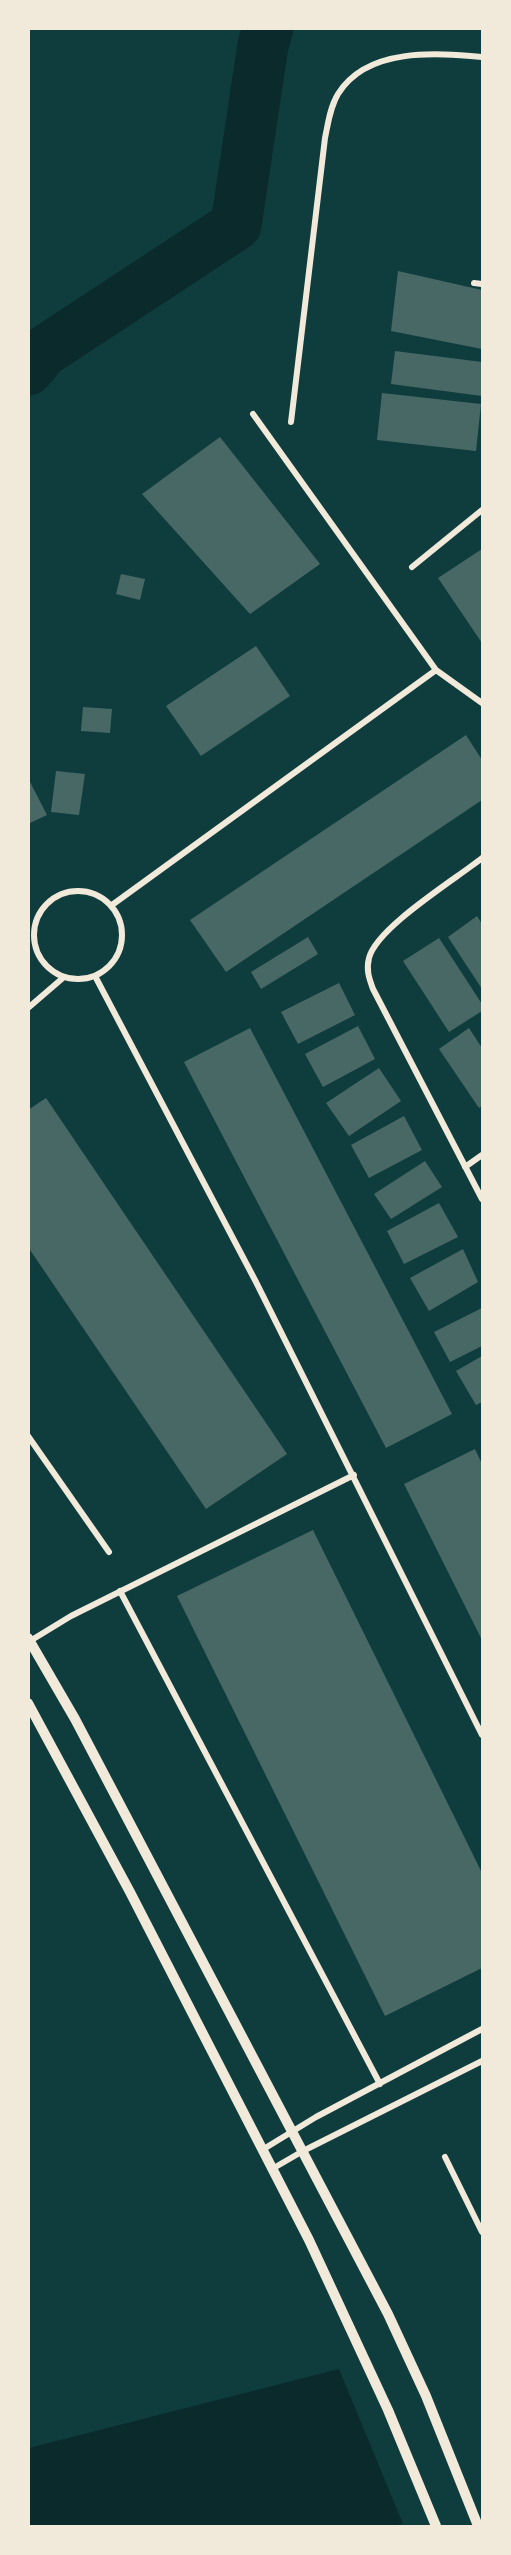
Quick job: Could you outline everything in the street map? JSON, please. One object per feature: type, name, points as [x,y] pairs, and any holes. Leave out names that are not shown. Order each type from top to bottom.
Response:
[{"type":"street","points":[[291,422],[325,138],[338,94],[350,80],[372,66],[399,57],[435,53],[483,57]]},
{"type":"street","points":[[474,283],[483,284]]},
{"type":"street","points":[[254,414],[436,670],[483,703]]},
{"type":"street","points":[[412,567],[483,510]]},
{"type":"street","points":[[112,905],[436,670]]},
{"type":"street","points":[[483,858],[400,920],[378,941],[370,956],[367,970],[373,989],[483,1199]]},
{"type":"street","points":[[75,891],[89,892],[112,905],[121,920],[123,936],[119,953],[109,967],[95,976],[78,979],[52,970],[43,961],[36,949],[34,936],[41,910],[56,897],[75,891]]},
{"type":"street","points":[[28,1008],[64,976]]},
{"type":"street","points":[[95,976],[116,1011],[354,1475],[483,1735]]},
{"type":"street","points":[[465,1167],[483,1155]]},
{"type":"street","points":[[28,1436],[109,1552]]},
{"type":"street","points":[[354,1475],[120,1591],[29,1639],[75,1719],[388,2314],[426,2396],[478,2526]]},
{"type":"street","points":[[120,1591],[380,2084]]},
{"type":"street","points":[[28,1703],[130,1892],[261,2151],[309,2240],[388,2410],[436,2526]]},
{"type":"street","points":[[261,2151],[316,2117],[483,2030]]},
{"type":"street","points":[[272,2169],[303,2151],[483,2061]]},
{"type":"street","points":[[445,2157],[483,2232]]},
{"type":"water","points":[[339,2369],[403,2524],[391,2526],[29,2526],[29,2448]]},
{"type":"building","points":[[398,271],[482,290],[482,349],[391,331]]},
{"type":"building","points":[[395,351],[482,362],[482,396],[391,384]]},
{"type":"building","points":[[382,393],[481,404],[476,451],[377,440]]},
{"type":"building","points":[[220,437],[320,564],[250,614],[142,494]]},
{"type":"building","points":[[482,549],[482,643],[438,578]]},
{"type":"building","points":[[121,574],[145,579],[140,600],[116,594]]},
{"type":"building","points":[[256,646],[290,696],[201,756],[166,706]]},
{"type":"building","points":[[83,707],[112,709],[110,733],[81,731]]},
{"type":"building","points":[[466,735],[482,760],[482,800],[226,972],[190,920]]},
{"type":"building","points":[[56,771],[85,774],[79,815],[51,812]]},
{"type":"building","points":[[28,778],[47,815],[28,824]]},
{"type":"building","points":[[477,916],[482,924],[482,989],[448,937]]},
{"type":"building","points":[[308,937],[318,954],[261,989],[251,972]]},
{"type":"building","points":[[439,938],[482,1004],[482,1011],[449,1032],[403,961]]},
{"type":"building","points":[[339,983],[355,1015],[298,1044],[281,1012]]},
{"type":"building","points":[[358,1026],[375,1059],[323,1087],[305,1054]]},
{"type":"building","points":[[250,1028],[452,1414],[386,1448],[184,1062]]},
{"type":"building","points":[[469,1028],[482,1048],[482,1106],[479,1108],[439,1049]]},
{"type":"building","points":[[379,1068],[401,1101],[349,1136],[326,1103]]},
{"type":"building","points":[[46,1098],[287,1454],[206,1509],[28,1247],[28,1110]]},
{"type":"building","points":[[404,1116],[422,1150],[369,1178],[351,1145]]},
{"type":"building","points":[[425,1161],[442,1187],[391,1219],[374,1194]]},
{"type":"building","points":[[439,1203],[458,1237],[404,1264],[387,1231]]},
{"type":"building","points":[[463,1249],[478,1282],[429,1311],[410,1278]]},
{"type":"building","points":[[482,1308],[482,1346],[450,1362],[434,1332]]},
{"type":"building","points":[[482,1356],[482,1402],[476,1405],[456,1371]]},
{"type":"building","points":[[475,1449],[482,1464],[482,1640],[404,1484]]},
{"type":"building","points":[[313,1530],[482,1873],[482,1968],[385,2016],[177,1596]]},
{"type":"waterway","points":[[28,370],[43,352],[236,225],[263,45],[268,28]]}]
